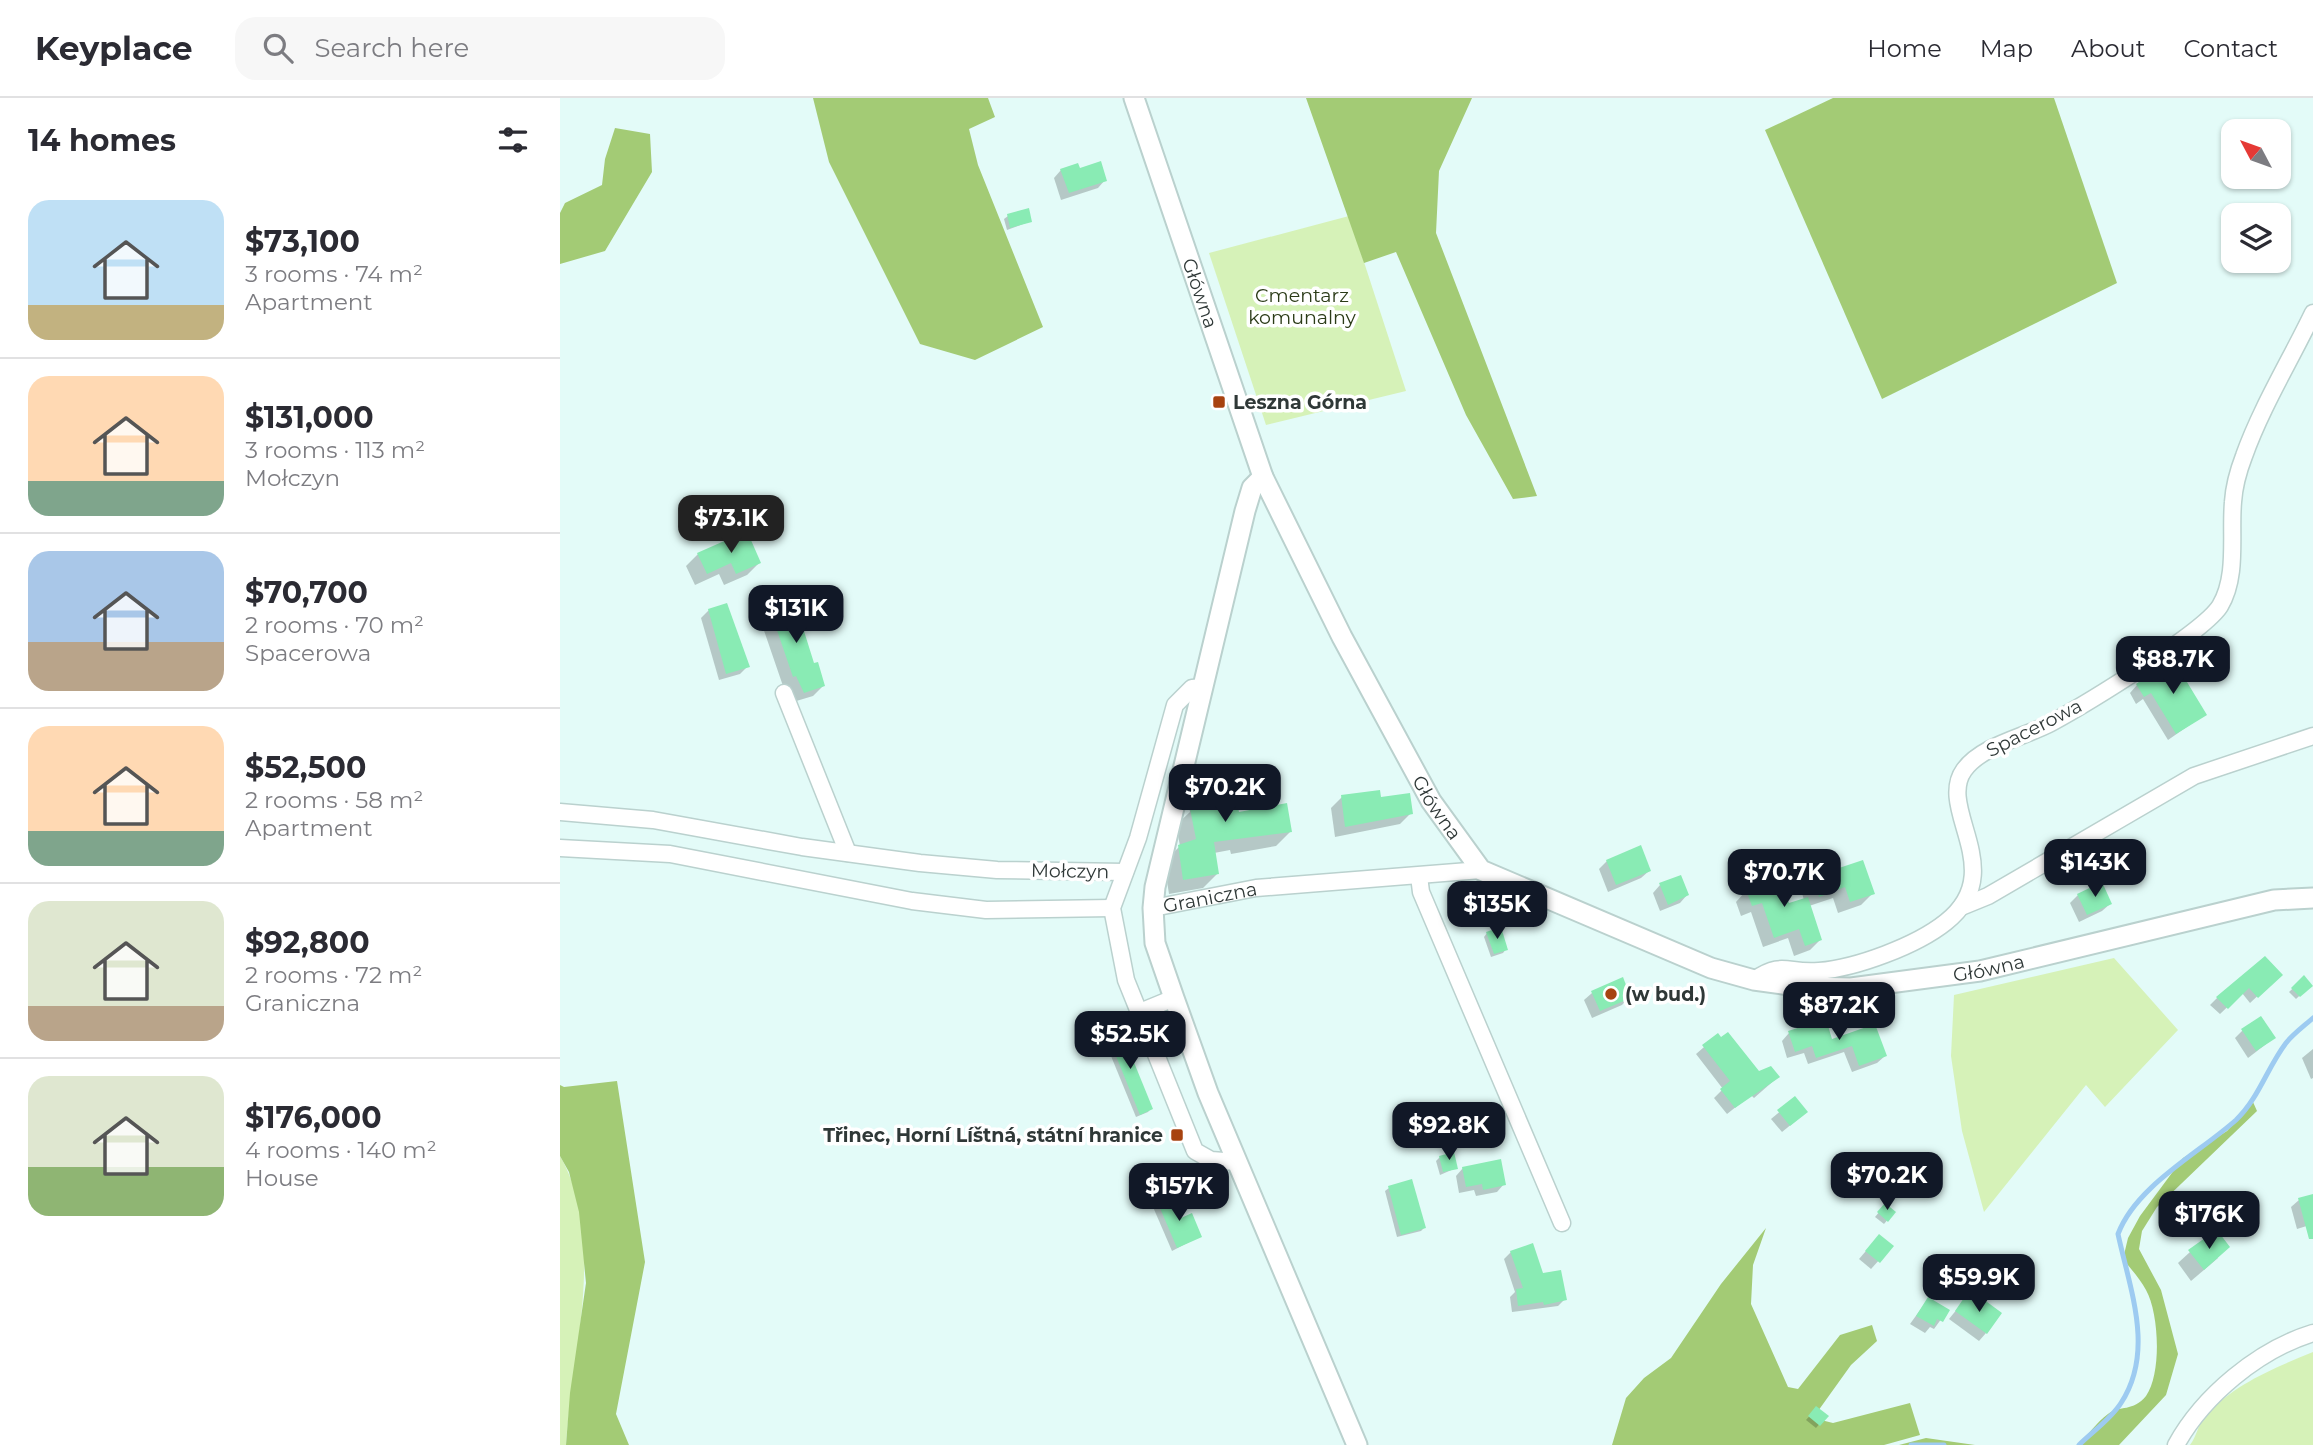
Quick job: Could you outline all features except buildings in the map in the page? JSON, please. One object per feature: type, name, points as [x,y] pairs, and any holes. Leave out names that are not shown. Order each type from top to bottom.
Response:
[{"type":"street","name":"Główna","points":[[1134,98],[1263,477],[1342,637],[1431,801],[1481,870],[1712,968],[1754,981],[1851,988],[1980,971],[2274,900],[2313,898]]},
{"type":"street","name":"Spacerowa","points":[[1961,907],[1971,886],[1973,862],[1958,798],[1963,771],[1977,758],[2052,722],[2114,684],[2185,637],[2220,607],[2230,576],[2233,499],[2244,455],[2313,313]]},
{"type":"street","name":"Graniczna","points":[[1263,477],[1252,488],[1245,510],[1153,908],[1256,888],[1481,870]]},
{"type":"street","name":"Mołczyn","points":[[560,812],[653,820],[848,853],[997,870],[1125,872],[1138,838],[1175,705],[1192,688],[1203,687]]},
{"type":"street","points":[[784,693],[848,853]]},
{"type":"street","points":[[1754,981],[1771,968],[1816,971],[1852,966],[1922,936],[1945,923],[1961,907],[1988,896],[2194,776],[2313,736]]},
{"type":"street","points":[[560,848],[670,854],[912,901],[986,910],[1112,908]]},
{"type":"street","points":[[1125,872],[1112,908],[1126,980],[1195,1151],[1211,1160],[1237,1162]]},
{"type":"street","points":[[1419,876],[1421,891],[1562,1223]]},
{"type":"street","points":[[1153,908],[1155,943],[1174,998],[1237,1162],[1357,1445]]},
{"type":"street","points":[[1140,1012],[1174,998]]},
{"type":"street","points":[[2176,1445],[2190,1419],[2256,1361],[2313,1333]]},
{"type":"green space","points":[[813,98],[988,98],[995,117],[969,129],[978,165],[1043,327],[975,360],[920,344],[829,162]]},
{"type":"green space","points":[[1306,98],[1472,98],[1439,171],[1436,233],[1537,496],[1513,499],[1466,415],[1396,252],[1364,263]]},
{"type":"green space","points":[[1833,98],[2054,98],[2117,283],[1882,399],[1765,130]]},
{"type":"green space","points":[[615,128],[650,134],[652,172],[605,251],[560,264],[560,213],[565,203],[602,185],[605,159]]},
{"type":"green space","name":"Cmentarz komunalny","points":[[1349,216],[1406,391],[1266,425],[1209,253]]},
{"type":"green space","points":[[2114,958],[2178,1030],[2105,1107],[2086,1085],[1984,1212],[1962,1131],[1951,1056],[1954,995]]},
{"type":"green space","points":[[617,1081],[645,1262],[616,1414],[629,1445],[566,1445],[570,1393],[586,1283],[579,1212],[569,1172],[560,1156],[560,1085],[564,1087]]},
{"type":"green space","points":[[2253,1102],[2257,1111],[2157,1207],[2142,1231],[2139,1249],[2161,1290],[2178,1354],[2166,1395],[2119,1445],[2078,1445],[2108,1414],[2141,1401],[2151,1386],[2155,1373],[2157,1343],[2154,1313],[2146,1290],[2123,1259],[2128,1238],[2140,1216],[2183,1158],[2227,1131]]},
{"type":"green space","points":[[560,1156],[574,1188],[582,1223],[584,1260],[583,1298],[566,1445],[560,1445]]},
{"type":"green space","points":[[1766,1228],[1753,1265],[1751,1304],[1788,1387],[1798,1389],[1840,1335],[1872,1325],[1877,1341],[1851,1365],[1813,1418],[1833,1423],[1910,1403],[1920,1435],[1884,1445],[1612,1445],[1626,1398],[1644,1378],[1671,1358],[1721,1284]]},
{"type":"green space","points":[[2313,1352],[2313,1445],[2190,1445],[2205,1416],[2229,1395],[2269,1371]]},
{"type":"green space","points":[[1926,1438],[1975,1445],[1899,1445]]},
{"type":"waterway","points":[[2079,1445],[2117,1409],[2131,1383],[2137,1363],[2137,1320],[2118,1234],[2127,1217],[2153,1186],[2236,1120],[2251,1102],[2286,1043],[2313,1018]]},
{"type":"waterway","points":[[1911,1445],[1944,1445]]},
{"type":"place","name":"Leszna Górna","points":[[1219,402]]},
{"type":"place","name":"(w bud.)","points":[[1611,994]]},
{"type":"place","name":"Třinec, Horní Líštná, státní hranice","points":[[1177,1135]]}]
